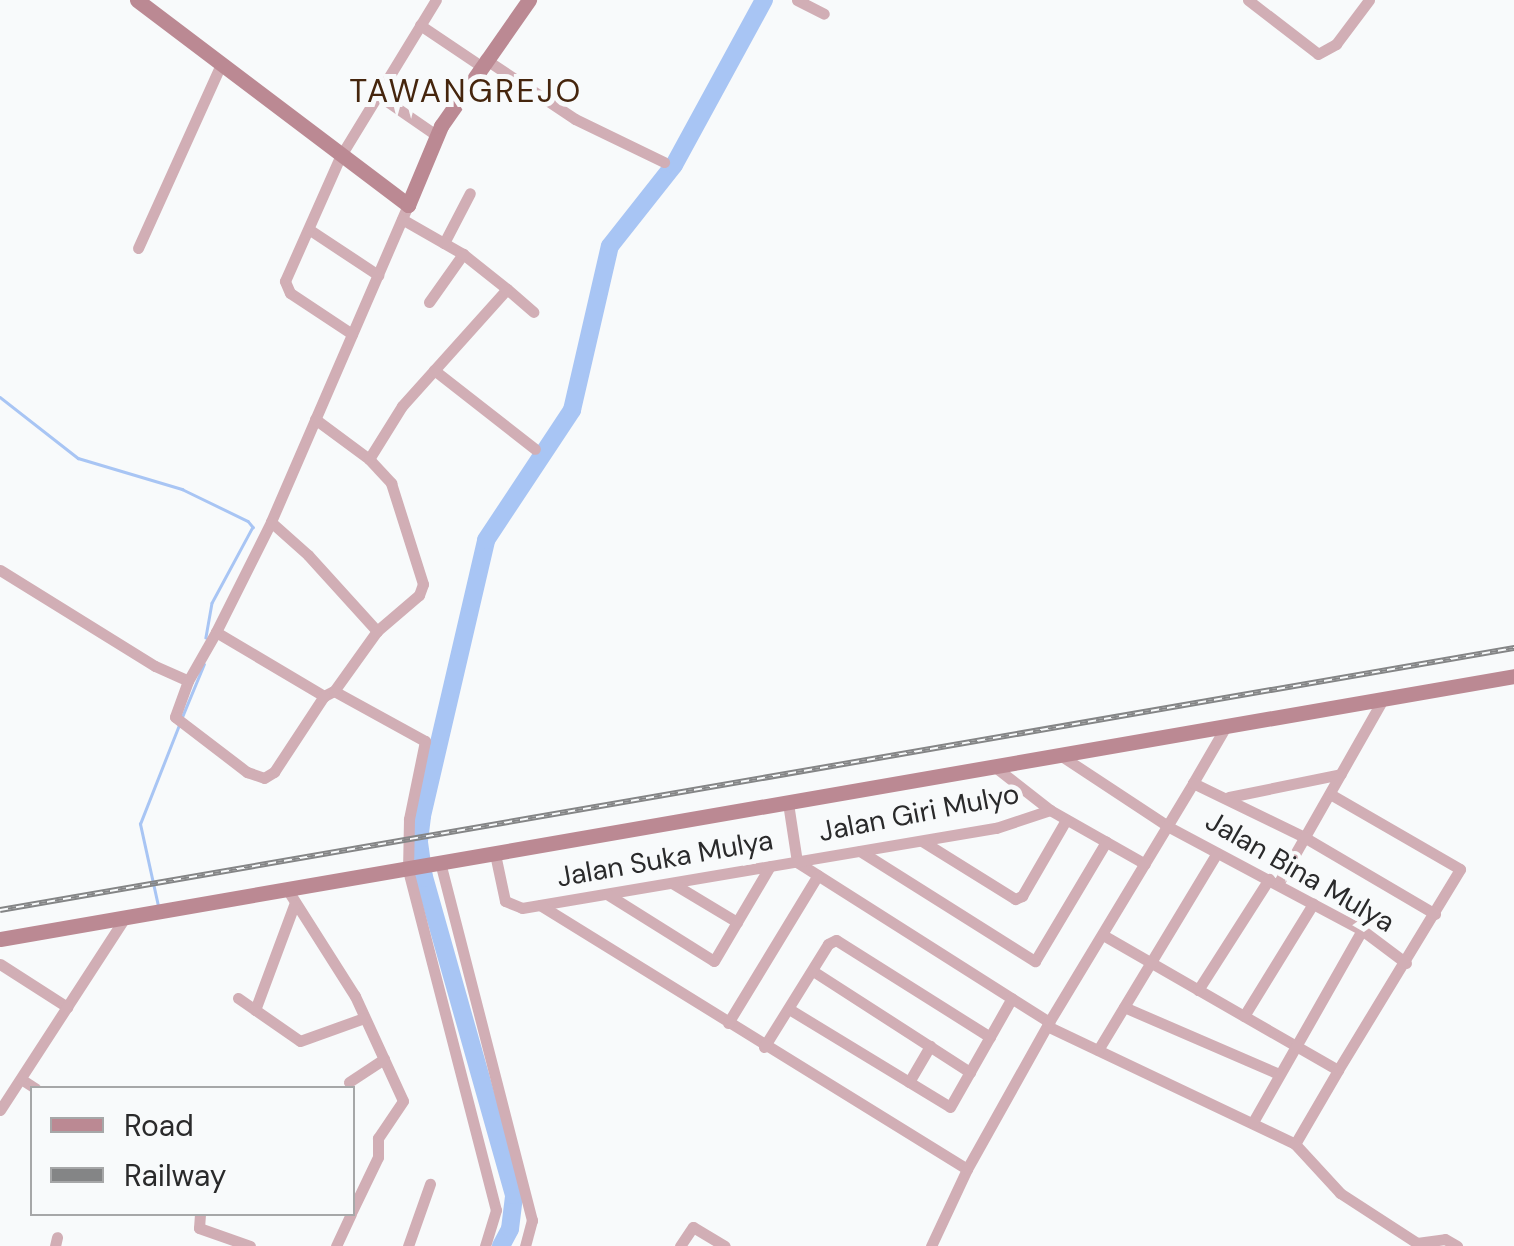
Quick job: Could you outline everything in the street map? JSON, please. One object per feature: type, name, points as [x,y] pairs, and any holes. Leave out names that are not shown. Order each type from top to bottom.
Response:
[{"type":"main road","points":[[137,0],[405,212],[436,135],[522,2]]},
{"type":"main road","points":[[0,939],[438,866],[1514,676]]},
{"type":"street","points":[[352,334],[290,293],[285,281],[340,157],[436,0]]},
{"type":"street","points":[[796,0],[824,14]]},
{"type":"street","points":[[1248,0],[1318,54],[1336,44],[1369,0]]},
{"type":"street","points":[[420,25],[574,119],[664,162]]},
{"type":"street","points":[[138,248],[220,64]]},
{"type":"street","points":[[378,95],[436,135]]},
{"type":"street","points":[[444,243],[470,194]]},
{"type":"street","points":[[315,419],[370,459],[396,492],[408,544],[423,584],[419,595],[377,631],[274,772],[264,778],[247,772],[180,724],[188,681],[271,522],[315,419],[405,212],[533,312]]},
{"type":"street","points":[[310,230],[378,274]]},
{"type":"street","points":[[429,302],[463,254]]},
{"type":"street","points":[[370,459],[402,406],[508,290]]},
{"type":"street","points":[[434,370],[535,449]]},
{"type":"street","points":[[271,522],[308,554],[377,631]]},
{"type":"street","points":[[0,570],[188,681]]},
{"type":"street","points":[[216,632],[425,741],[409,819],[411,870],[496,1210],[485,1246]]},
{"type":"street","points":[[1198,990],[1304,837],[1383,699]]},
{"type":"street","points":[[931,1246],[967,1170],[1048,1024],[1226,726]]},
{"type":"street","name":"Jalan Bina Mulya","points":[[1063,757],[1169,826],[1362,930],[1406,963]]},
{"type":"street","points":[[995,767],[1050,810],[1145,864]]},
{"type":"street","points":[[1228,797],[1341,774]]},
{"type":"street","points":[[1193,784],[1228,797],[1304,837],[1436,914]]},
{"type":"street","points":[[1294,1144],[1460,869],[1330,794]]},
{"type":"street","points":[[788,803],[798,862],[1048,1024],[1294,1144],[1367,1214],[1417,1242],[1445,1238],[1457,1246]]},
{"type":"street","name":"Jalan Giri Mulyo","points":[[798,862],[1013,824],[1050,810]]},
{"type":"street","points":[[922,841],[1015,899],[1022,896],[1066,820]]},
{"type":"street","points":[[860,851],[1035,961],[1106,842]]},
{"type":"street","points":[[1098,1050],[1217,853]]},
{"type":"street","points":[[495,854],[508,904],[540,905],[967,1170]]},
{"type":"street","name":"Jalan Suka Mulya","points":[[540,905],[798,862]]},
{"type":"street","points":[[438,866],[532,1220],[525,1246]]},
{"type":"street","points":[[607,894],[714,961],[770,866]]},
{"type":"street","points":[[728,1023],[818,875]]},
{"type":"street","points":[[672,883],[737,922]]},
{"type":"street","points":[[287,889],[355,996],[402,1105],[378,1138],[378,1157],[355,1206]]},
{"type":"street","points":[[1244,1016],[1313,904]]},
{"type":"street","points":[[255,1010],[294,905]]},
{"type":"street","points":[[0,1110],[5,1091],[20,1079],[124,919]]},
{"type":"street","points":[[1253,1122],[1362,930]]},
{"type":"street","points":[[1103,935],[1338,1070]]},
{"type":"street","points":[[764,1047],[828,944],[836,940],[990,1037]]},
{"type":"street","points":[[0,964],[67,1006]]},
{"type":"street","points":[[813,971],[970,1072]]},
{"type":"street","points":[[238,998],[303,1041],[364,1018]]},
{"type":"street","points":[[789,1008],[950,1107],[1012,998]]},
{"type":"street","points":[[1124,1007],[1278,1074]]},
{"type":"street","points":[[909,1082],[930,1046]]},
{"type":"street","points":[[349,1082],[384,1058]]},
{"type":"street","points":[[20,1079],[32,1086]]},
{"type":"street","points":[[408,1246],[430,1184]]},
{"type":"street","points":[[200,1216],[198,1228],[250,1246]]},
{"type":"street","points":[[336,1246],[350,1216]]},
{"type":"street","points":[[680,1246],[693,1227],[725,1246]]},
{"type":"waterway","points":[[501,1246],[510,1229],[514,1195],[424,878],[419,841],[422,816],[486,540],[572,410],[610,246],[674,165],[764,0]]},
{"type":"waterway","points":[[0,397],[78,458],[182,489],[248,521],[253,527],[212,603],[206,637]]},
{"type":"waterway","points":[[182,717],[204,664]]},
{"type":"waterway","points":[[158,906],[140,824],[179,725]]},
{"type":"railway","points":[[0,910],[1514,648]]},
{"type":"district","name":"TAWANGREJO","points":[[466,91]]}]
